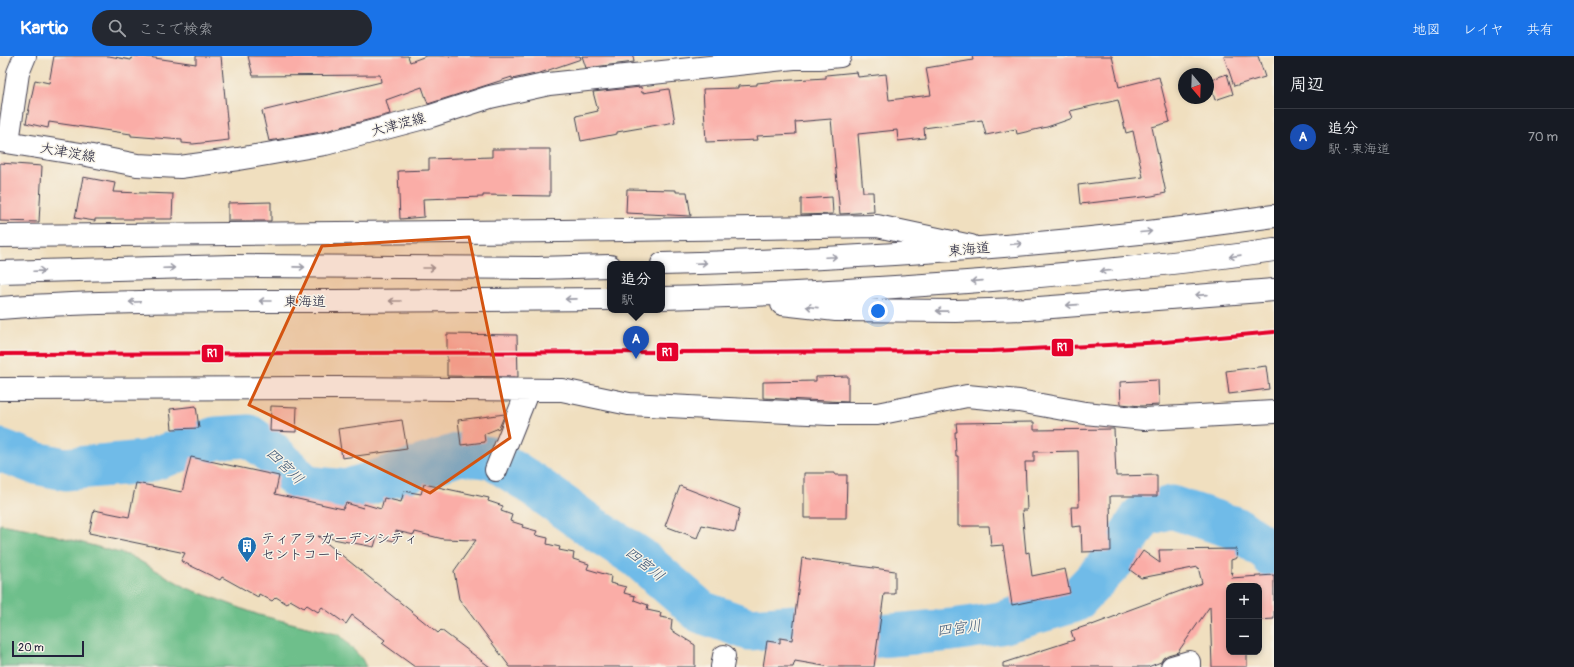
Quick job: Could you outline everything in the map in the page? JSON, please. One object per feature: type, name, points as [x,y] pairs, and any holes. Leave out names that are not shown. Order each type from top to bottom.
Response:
[{"type":"main road","points":[[4,142],[18,72],[25,56]]},
{"type":"main road","name":"大津淀線","points":[[4,142],[137,165],[180,167],[325,144],[431,116],[490,97],[549,84],[794,57],[819,58],[840,56]]},
{"type":"main road","name":"東海道","points":[[665,264],[906,254],[1190,228],[1274,216]]},
{"type":"main road","points":[[0,236],[560,231],[877,226],[980,248]]},
{"type":"main road","points":[[665,298],[712,297],[878,288],[1087,273],[1201,261],[1274,250]]},
{"type":"main road","points":[[0,272],[233,266],[538,268],[607,266]]},
{"type":"main road","points":[[712,297],[836,310],[955,311],[1026,309],[1271,290]]},
{"type":"main road","name":"東海道","points":[[0,308],[44,304],[192,300],[476,301],[607,299]]},
{"type":"main road","points":[[0,388],[338,388],[562,390],[629,404],[829,414],[877,414],[967,396],[1019,401],[1085,413],[1144,419],[1274,412]]},
{"type":"main road","points":[[499,461],[528,390]]},
{"type":"main road","points":[[1172,667],[1189,662],[1189,667]]},
{"type":"highlighted area","points":[[469,237],[510,438],[430,493],[249,405],[322,246]]},
{"type":"green space","points":[[0,524],[35,530],[131,556],[187,588],[259,615],[340,635],[362,659],[366,667],[0,667]]},
{"type":"building","points":[[54,56],[109,56],[131,60],[132,56],[141,56],[196,64],[196,56],[221,56],[229,140],[193,144],[182,143],[182,140],[131,136],[131,134],[49,122],[48,128],[26,123],[35,80],[49,83]]},
{"type":"building","points":[[248,56],[408,56],[410,62],[426,56],[580,56],[581,59],[540,73],[512,79],[512,77],[428,104],[422,87],[386,100],[390,114],[322,132],[269,141],[262,111],[381,82],[380,75],[253,76]]},
{"type":"building","points":[[582,56],[633,56],[634,62],[586,68]]},
{"type":"building","points":[[972,56],[1112,56],[1119,87],[1159,77],[1170,122],[1152,127],[1166,193],[1080,204],[1078,185],[1143,177],[1133,131],[1126,133],[1118,100],[1070,111],[1073,118],[1047,127],[1017,134],[1016,129],[986,135],[982,120],[924,128],[925,138],[898,141],[897,130],[858,134],[863,192],[873,192],[874,212],[840,214],[831,119],[795,122],[796,134],[757,136],[758,140],[706,142],[703,89],[738,88],[738,86],[757,85],[757,83],[826,78],[826,75],[857,72],[858,77],[886,74],[889,100],[931,95],[926,68],[973,60]]},
{"type":"building","points":[[1224,56],[1258,56],[1265,77],[1234,86]]},
{"type":"building","points":[[1227,74],[1233,94],[1215,100],[1214,78]]},
{"type":"building","points":[[641,87],[642,93],[669,89],[675,122],[617,132],[617,134],[581,141],[576,116],[598,111],[593,92]]},
{"type":"building","points":[[492,149],[550,149],[550,196],[483,195],[483,197],[423,199],[424,217],[400,219],[398,171],[429,170],[429,159],[492,157]]},
{"type":"building","points":[[0,163],[42,166],[39,222],[0,221]]},
{"type":"building","points":[[83,177],[115,183],[113,192],[173,194],[172,219],[95,219],[95,221],[75,218]]},
{"type":"building","points":[[627,189],[676,190],[676,192],[687,192],[691,216],[626,213]]},
{"type":"building","points":[[832,197],[833,214],[801,215],[801,199]]},
{"type":"building","points":[[271,202],[271,221],[228,221],[228,203]]},
{"type":"building","points":[[447,334],[517,335],[518,377],[447,376]]},
{"type":"building","points":[[1266,366],[1269,389],[1229,394],[1226,371]]},
{"type":"building","points":[[848,376],[848,402],[763,398],[763,382],[816,381],[816,377]]},
{"type":"building","points":[[1158,380],[1159,405],[1141,406],[1121,404],[1120,382]]},
{"type":"building","points":[[196,406],[199,428],[172,429],[170,409]]},
{"type":"building","points":[[271,406],[297,407],[296,432],[270,431]]},
{"type":"building","points":[[505,414],[499,428],[484,434],[485,442],[461,445],[458,420]]},
{"type":"building","points":[[402,420],[407,449],[342,458],[338,429]]},
{"type":"building","points":[[1034,422],[1034,430],[1114,429],[1116,476],[1157,475],[1157,496],[1110,496],[1111,551],[1082,552],[1081,526],[1072,527],[1071,507],[1079,507],[1078,451],[1034,452],[1034,462],[1025,462],[1027,510],[1022,510],[1026,553],[1029,552],[1032,576],[1065,569],[1070,593],[1012,605],[1003,545],[991,546],[989,526],[958,526],[958,456],[956,456],[956,423]]},
{"type":"building","name":"ティアラ ガーデンシティ セントコート","points":[[191,457],[279,476],[275,494],[343,509],[346,503],[363,508],[364,504],[381,509],[384,498],[401,502],[404,491],[421,494],[424,484],[489,498],[488,501],[503,506],[501,511],[512,515],[510,521],[523,525],[522,527],[537,531],[535,535],[548,538],[547,544],[560,547],[559,550],[574,553],[573,559],[589,564],[587,569],[611,576],[610,583],[626,587],[624,593],[635,596],[634,600],[648,605],[647,610],[661,613],[660,617],[672,619],[671,630],[695,645],[695,667],[510,667],[459,599],[454,571],[476,540],[443,539],[415,532],[414,535],[396,531],[394,541],[377,537],[374,547],[318,536],[438,633],[441,630],[490,667],[415,667],[382,643],[385,640],[352,615],[346,624],[322,607],[318,612],[307,605],[304,608],[290,600],[287,604],[276,597],[272,601],[259,594],[258,597],[222,577],[220,580],[181,561],[185,553],[89,533],[94,510],[129,517],[136,483],[182,492]]},
{"type":"building","points":[[804,473],[835,473],[835,475],[847,475],[846,518],[804,518]]},
{"type":"building","points":[[680,486],[740,509],[735,532],[702,525],[697,538],[665,526]]},
{"type":"building","points":[[1236,549],[1237,558],[1231,560],[1231,573],[1233,572],[1231,578],[1274,575],[1274,619],[1262,620],[1262,583],[1226,583],[1226,655],[1247,655],[1247,667],[1212,667],[1210,606],[1178,652],[1168,655],[1163,658],[1161,662],[1148,667],[1003,667],[1003,663],[1074,640],[1071,631],[1092,625],[1202,583],[1198,567],[1141,578],[1130,570],[1143,551],[1160,563],[1159,550]]},
{"type":"building","points":[[802,558],[895,571],[895,594],[884,594],[874,667],[830,667],[795,661],[793,667],[763,667],[767,641],[780,643],[780,638],[792,640]]},
{"type":"waterway","name":"四宮川","points":[[0,450],[35,463],[65,469],[145,462],[217,438],[249,436],[269,450],[306,487],[346,491],[460,454],[492,458],[528,481],[590,526],[638,557],[701,612],[749,629],[796,626],[867,637],[952,630],[1000,623],[1075,601],[1114,560],[1142,516],[1171,507],[1238,529],[1269,551],[1274,558]]},
{"type":"transit line","name":"R1","points":[[0,354],[992,351],[1165,342],[1274,332]]},
{"type":"place","name":"追分","points":[[636,359]]},
{"type":"place","name":"ティアラ ガーデンシティ セントコート","points":[[247,563]]}]
